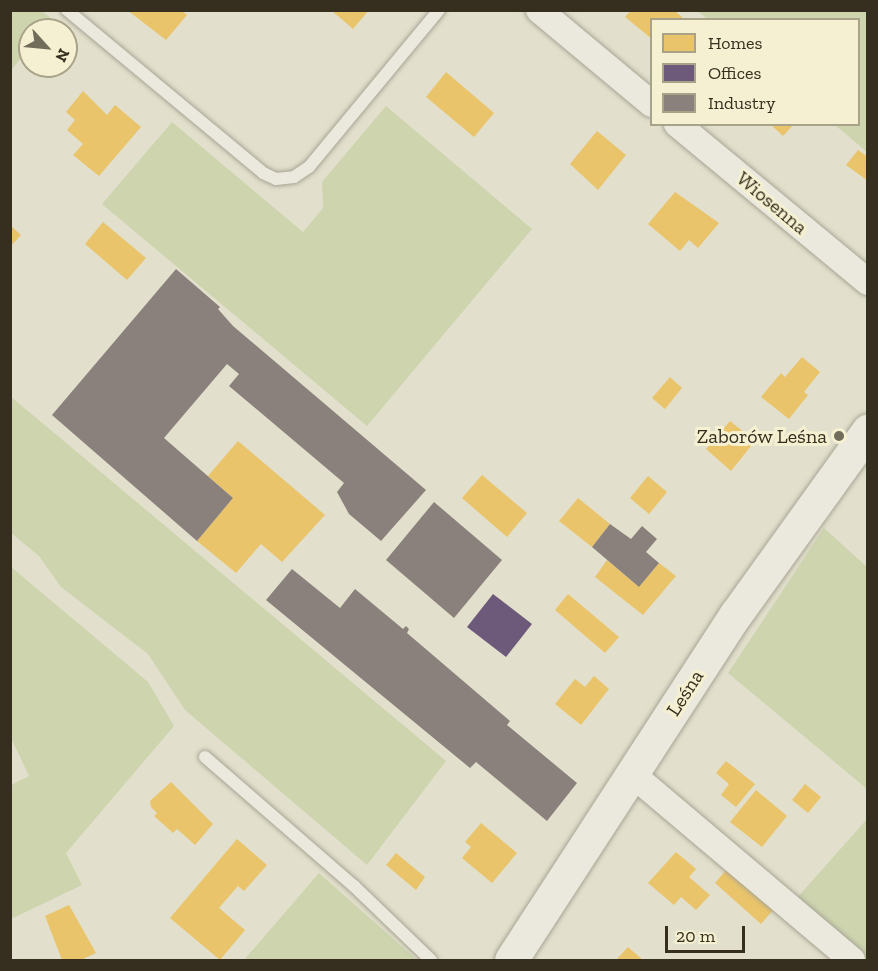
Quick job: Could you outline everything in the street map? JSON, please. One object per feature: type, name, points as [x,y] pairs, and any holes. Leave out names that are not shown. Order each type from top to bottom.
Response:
[{"type":"street","points":[[539,10],[650,103]]},
{"type":"street","name":"Wiosenna","points":[[679,126],[867,282]]},
{"type":"street","name":"Leśna","points":[[511,960],[736,614],[867,430]]},
{"type":"street","points":[[632,774],[852,960]]},
{"type":"lane","points":[[67,10],[263,173],[276,179],[294,177],[309,167],[439,10]]},
{"type":"lane","points":[[205,757],[354,886],[431,960]]},
{"type":"green space","points":[[11,10],[42,11],[51,18],[18,18],[18,62],[11,70]]},
{"type":"green space","points":[[697,11],[867,11],[867,152],[836,126],[860,126],[860,18],[707,18]]},
{"type":"green space","points":[[386,106],[532,229],[367,426],[102,204],[172,122],[303,232],[323,208],[322,182]]},
{"type":"green space","points":[[10,396],[446,761],[367,865],[185,710],[148,654],[61,587],[39,556],[11,533]]},
{"type":"green space","points":[[824,528],[867,567],[867,789],[728,673]]},
{"type":"green space","points":[[10,566],[148,682],[174,726],[66,853],[82,885],[11,919],[11,785],[29,776],[11,738]]},
{"type":"green space","points":[[867,819],[867,960],[796,899]]},
{"type":"green space","points":[[319,873],[417,960],[244,960]]},
{"type":"building: Homes","points":[[127,10],[181,10],[187,15],[166,40]]},
{"type":"building: Homes","points":[[331,10],[369,10],[353,29]]},
{"type":"building: Homes","points":[[631,10],[674,10],[683,18],[650,18],[650,37],[625,17]]},
{"type":"building: Homes","points":[[446,72],[494,113],[474,137],[426,97]]},
{"type":"building: Homes","points":[[83,91],[107,115],[115,105],[141,127],[99,176],[73,155],[83,144],[67,130],[75,120],[66,112]]},
{"type":"building: Homes","points":[[772,126],[792,126],[783,136]]},
{"type":"building: Homes","points":[[597,131],[626,155],[598,190],[570,164]]},
{"type":"building: Homes","points":[[858,150],[868,157],[868,181],[846,165]]},
{"type":"building: Homes","points":[[675,192],[719,223],[698,248],[689,240],[680,251],[648,224]]},
{"type":"building: Homes","points":[[103,222],[146,258],[127,280],[85,244]]},
{"type":"building: Homes","points":[[10,225],[21,235],[10,247]]},
{"type":"building: Homes","points":[[802,357],[820,372],[804,392],[808,395],[789,419],[761,397],[781,373],[785,377]]},
{"type":"building: Homes","points":[[670,377],[682,388],[665,409],[652,398]]},
{"type":"building: Homes","points":[[730,421],[755,441],[731,471],[706,449]]},
{"type":"building: Homes","points":[[238,441],[325,515],[282,562],[261,544],[236,573],[197,541],[233,498],[208,476]]},
{"type":"building: Homes","points":[[482,475],[527,513],[507,537],[462,498]]},
{"type":"building: Homes","points":[[648,476],[667,492],[649,514],[630,498]]},
{"type":"building: Homes","points":[[578,498],[610,524],[592,547],[559,521]]},
{"type":"building: Homes","points":[[607,560],[639,587],[659,563],[676,576],[643,615],[595,577]]},
{"type":"building: Homes","points":[[568,594],[619,637],[605,653],[555,610]]},
{"type":"building: Homes","points":[[594,676],[609,689],[581,725],[555,704],[575,679],[585,687]]},
{"type":"building: Homes","points":[[726,761],[755,784],[736,807],[721,795],[729,784],[716,773]]},
{"type":"building: Homes","points":[[171,782],[213,824],[195,845],[177,829],[173,833],[154,816],[157,813],[151,807],[150,801]]},
{"type":"building: Homes","points":[[805,784],[821,797],[808,813],[792,800]]},
{"type":"building: Homes","points":[[756,790],[787,816],[762,847],[730,822]]},
{"type":"building: Homes","points":[[481,823],[517,853],[492,883],[462,858],[471,847],[465,842]]},
{"type":"building: Homes","points":[[237,839],[267,865],[244,891],[238,886],[219,908],[245,930],[220,960],[170,918]]},
{"type":"building: Homes","points":[[676,852],[696,869],[689,877],[710,895],[696,910],[681,897],[674,905],[648,883]]},
{"type":"building: Homes","points":[[396,853],[425,877],[416,890],[386,865]]},
{"type":"building: Homes","points":[[727,869],[775,908],[761,924],[715,883]]},
{"type":"building: Homes","points":[[69,905],[96,953],[81,960],[62,960],[45,916]]},
{"type":"building: Homes","points":[[628,947],[643,960],[616,960]]},
{"type":"building: Offices","points":[[493,594],[532,624],[506,657],[467,627]]},
{"type":"building: Industry","points":[[176,269],[220,307],[218,309],[233,326],[426,490],[381,541],[349,514],[337,492],[344,483],[229,386],[239,374],[227,364],[164,438],[233,498],[197,541],[52,415]]},
{"type":"building: Industry","points":[[434,502],[502,560],[454,618],[386,560]]},
{"type":"building: Industry","points":[[610,524],[631,539],[642,526],[657,539],[646,552],[659,563],[639,587],[592,547]]},
{"type":"building: Industry","points":[[292,569],[340,608],[355,589],[403,629],[406,626],[409,629],[407,633],[510,721],[507,725],[577,783],[547,821],[476,762],[470,768],[266,600]]},
{"type":"place","name":"Zaborów Leśna","points":[[839,436]]}]
